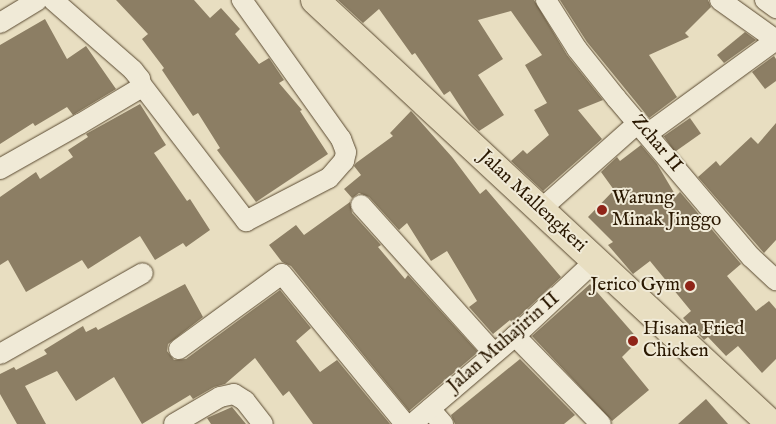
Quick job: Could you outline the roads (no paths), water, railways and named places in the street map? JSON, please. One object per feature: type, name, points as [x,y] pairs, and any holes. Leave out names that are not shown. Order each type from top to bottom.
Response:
[{"type":"main road","name":"Jalan Mallengkeri","points":[[315,0],[771,424]]},
{"type":"street","points":[[0,23],[38,0]]},
{"type":"street","points":[[53,0],[140,78],[141,84],[246,221],[329,178],[344,161],[346,152],[341,139],[242,0]]},
{"type":"street","name":"Zchar II","points":[[546,0],[577,49],[751,257],[776,280]]},
{"type":"street","points":[[540,210],[643,129],[776,40],[720,0]]},
{"type":"street","points":[[765,0],[776,8]]},
{"type":"street","points":[[0,169],[137,90],[141,84]]},
{"type":"street","points":[[361,205],[494,352]]},
{"type":"street","name":"Jalan Muhajirin II","points":[[412,424],[515,336],[595,261]]},
{"type":"street","points":[[0,354],[143,274]]},
{"type":"street","points":[[179,348],[282,274],[405,424]]},
{"type":"street","points":[[515,336],[601,424]]},
{"type":"street","points":[[174,424],[220,397],[234,394],[245,401],[263,424]]},
{"type":"street","points":[[430,409],[443,424]]},
{"type":"place","name":"Warung Minak Jinggo","points":[[602,210]]},
{"type":"place","name":"Jerico Gym","points":[[690,286]]},
{"type":"place","name":"Hisana Fried Chicken","points":[[633,341]]}]
